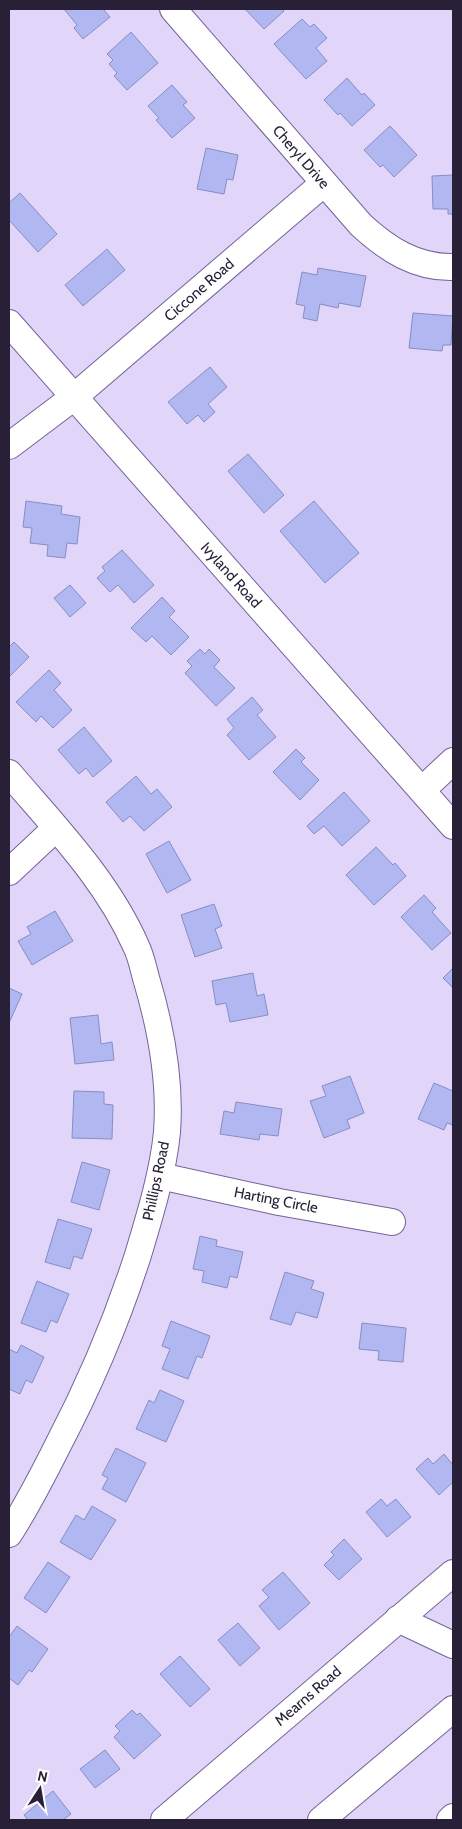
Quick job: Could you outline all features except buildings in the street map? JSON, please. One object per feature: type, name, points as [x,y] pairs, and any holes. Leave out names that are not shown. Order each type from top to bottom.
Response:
[{"type":"street","name":"Cheryl Drive","points":[[173,9],[361,225],[378,240],[402,256],[420,262],[453,267]]},
{"type":"street","name":"Ciccone Road","points":[[9,446],[74,397],[324,183]]},
{"type":"street","name":"Ivyland Road","points":[[9,323],[453,826]]},
{"type":"street","points":[[422,790],[453,761]]},
{"type":"street","name":"Phillips Road","points":[[9,773],[95,874],[122,917],[137,947],[152,996],[163,1045],[168,1096],[167,1132],[160,1176],[128,1285],[78,1408],[9,1534]]},
{"type":"street","points":[[9,872],[56,828]]},
{"type":"street","name":"Harting Circle","points":[[160,1176],[279,1202],[392,1222]]},
{"type":"street","name":"Mearns Road","points":[[164,1820],[453,1572]]},
{"type":"street","points":[[398,1620],[453,1645]]},
{"type":"street","points":[[321,1820],[453,1709]]},
{"type":"street","points":[[450,1820],[453,1817]]}]
